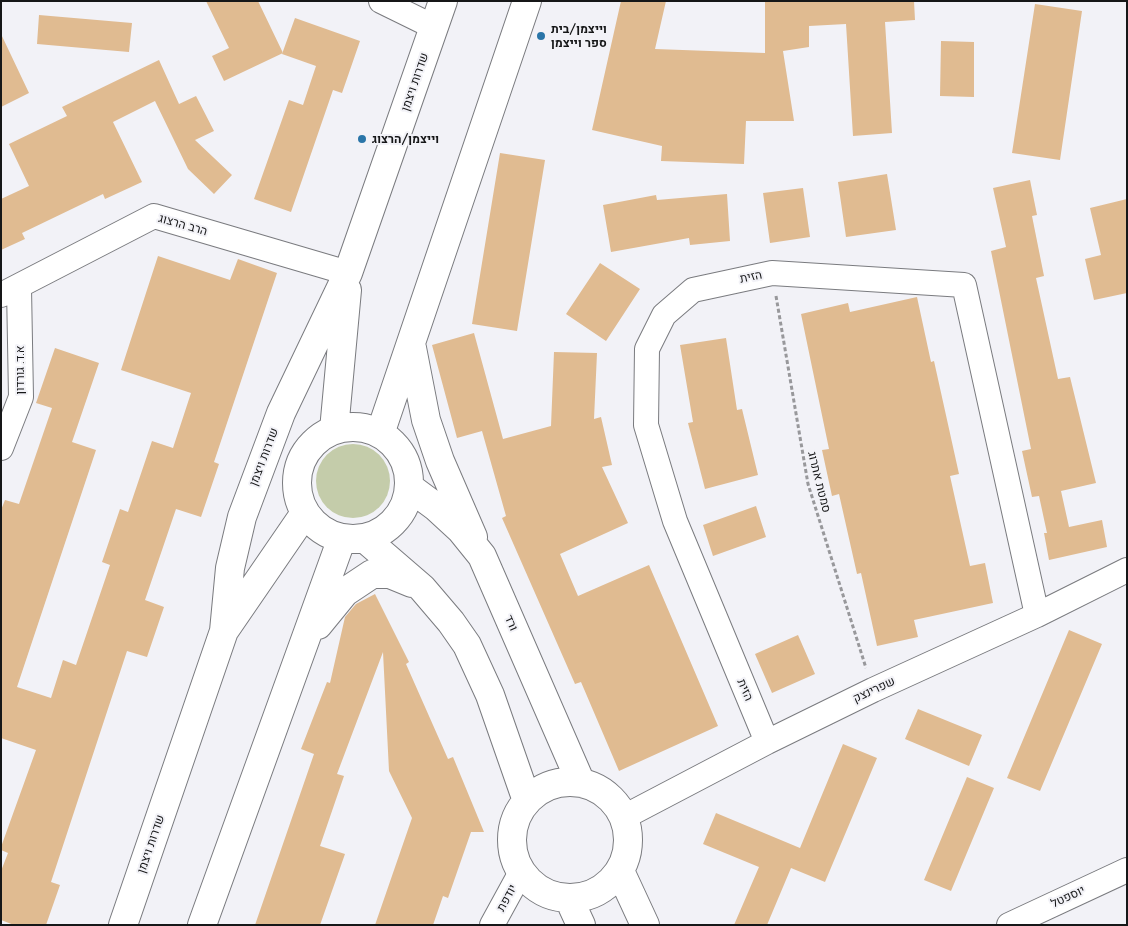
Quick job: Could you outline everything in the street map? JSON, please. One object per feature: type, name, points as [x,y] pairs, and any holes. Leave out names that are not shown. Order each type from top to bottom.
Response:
[{"type":"street","points":[[381,1],[434,27]]},
{"type":"street","name":"שדרות ויצמן","points":[[123,925],[224,631],[230,568],[245,508],[281,413],[348,273],[443,1]]},
{"type":"street","points":[[380,434],[527,1]]},
{"type":"street","name":"הרב הרצוג","points":[[10,292],[154,216],[348,273]]},
{"type":"street","points":[[334,430],[348,273]]},
{"type":"street","name":"הזית","points":[[767,742],[675,521],[646,425],[646,349],[664,315],[692,290],[772,273],[964,285],[1038,615]]},
{"type":"street","name":"א.ד. גורדון","points":[[1,448],[21,396],[10,292]]},
{"type":"street","points":[[411,342],[414,368],[426,420],[440,461],[482,556]]},
{"type":"street","points":[[357,428],[380,434],[392,443],[402,456],[408,471],[409,487],[405,505],[395,520],[381,532],[353,538],[327,533],[314,525],[305,513],[299,499],[297,482],[300,465],[308,450],[320,438],[334,430],[357,428]]},
{"type":"street","name":"ורד","points":[[409,487],[436,507],[461,530],[482,556],[581,783]]},
{"type":"street","points":[[224,631],[305,513]]},
{"type":"street","points":[[353,538],[422,588],[451,622],[467,645],[490,695],[527,801]]},
{"type":"street","points":[[202,925],[304,644],[353,538]]},
{"type":"street","name":"שפרינצק","points":[[624,817],[767,742],[873,690],[1038,615],[1127,570]]},
{"type":"street","points":[[304,644],[345,592],[372,574],[390,574],[422,588]]},
{"type":"street","points":[[561,782],[581,783],[599,789],[614,801],[624,817],[628,835],[627,854],[620,871],[607,886],[589,896],[569,899],[550,895],[534,886],[521,872],[514,855],[512,836],[517,817],[527,801],[542,789],[561,782]]},
{"type":"street","name":"יוספטל","points":[[1008,925],[1127,870]]},
{"type":"street","points":[[620,871],[645,925]]},
{"type":"street","name":"יודפת","points":[[492,925],[521,872]]},
{"type":"street","points":[[569,899],[581,925]]},
{"type":"path","name":"סמטת אתרוג","points":[[772,273],[808,484],[873,690]]},
{"type":"green space","points":[[353,444],[374,450],[384,460],[390,481],[384,502],[374,512],[353,518],[332,512],[322,502],[316,481],[322,460],[332,450]]},
{"type":"building","points":[[206,1],[258,1],[283,53],[224,81],[212,56],[229,48]]},
{"type":"building","points":[[621,1],[666,1],[655,49],[765,53],[765,1],[914,1],[915,20],[885,22],[892,133],[853,136],[846,24],[809,26],[809,47],[783,51],[794,121],[746,121],[744,164],[661,161],[662,146],[592,130]]},
{"type":"building","points":[[1035,4],[1082,11],[1060,160],[1012,153]]},
{"type":"building","points":[[39,15],[132,23],[129,52],[37,44]]},
{"type":"building","points":[[295,18],[360,41],[342,93],[333,90],[291,212],[254,199],[289,100],[303,105],[316,66],[282,54]]},
{"type":"building","points":[[1,34],[29,93],[1,107]]},
{"type":"building","points":[[941,41],[974,42],[974,97],[940,96]]},
{"type":"building","points":[[159,60],[179,104],[196,96],[214,131],[195,140],[232,175],[214,194],[188,169],[155,101],[113,122],[142,182],[105,199],[103,194],[22,233],[25,239],[1,250],[1,199],[29,186],[9,144],[67,116],[62,107]]},
{"type":"building","points":[[500,153],[545,160],[517,331],[472,324]]},
{"type":"building","points":[[887,174],[896,230],[846,237],[838,182]]},
{"type":"building","points":[[1030,180],[1037,215],[1032,216],[1044,276],[1036,278],[1058,379],[1070,377],[1096,483],[1061,491],[1069,527],[1102,520],[1107,547],[1049,560],[1044,533],[1047,533],[1039,496],[1032,497],[1022,451],[1031,449],[991,251],[1006,247],[993,188]]},
{"type":"building","points":[[803,188],[810,237],[770,243],[763,193]]},
{"type":"building","points":[[727,194],[730,241],[690,245],[689,238],[611,252],[603,205],[656,195],[657,200]]},
{"type":"building","points":[[1127,199],[1127,293],[1094,300],[1085,259],[1101,255],[1090,208]]},
{"type":"building","points":[[158,256],[230,280],[238,259],[277,273],[214,462],[219,464],[201,517],[176,509],[145,600],[164,607],[147,657],[127,651],[51,882],[60,885],[46,925],[14,925],[1,920],[1,871],[8,853],[1,850],[1,847],[36,750],[1,738],[1,510],[5,500],[19,504],[52,408],[36,403],[55,348],[99,363],[72,442],[96,450],[17,687],[51,698],[63,660],[76,665],[110,565],[102,562],[120,509],[128,512],[152,441],[173,448],[191,393],[121,370]]},
{"type":"building","points":[[600,263],[640,289],[606,341],[566,314]]},
{"type":"building","points":[[917,297],[931,362],[934,361],[959,474],[950,476],[970,566],[985,563],[993,603],[914,620],[918,637],[877,646],[861,573],[857,574],[839,494],[832,496],[822,450],[829,449],[801,314],[848,303],[850,312]]},
{"type":"building","points":[[474,333],[503,439],[551,426],[554,352],[597,353],[594,419],[601,417],[612,465],[602,467],[628,523],[560,554],[578,596],[649,565],[718,726],[619,771],[581,682],[575,684],[502,518],[506,516],[482,431],[457,438],[432,345]]},
{"type":"building","points":[[726,338],[737,410],[742,409],[758,475],[705,489],[688,423],[693,422],[680,345]]},
{"type":"building","points":[[756,506],[766,537],[713,556],[703,525]]},
{"type":"building","points":[[375,594],[409,662],[406,664],[448,759],[453,757],[484,832],[471,832],[448,898],[443,896],[433,925],[375,925],[412,818],[389,771],[383,652],[337,774],[344,776],[320,846],[345,854],[320,925],[255,925],[314,754],[301,749],[327,682],[330,683],[345,617],[356,604]]},
{"type":"building","points":[[1069,630],[1102,644],[1040,791],[1007,778]]},
{"type":"building","points":[[798,635],[815,674],[772,693],[755,654]]},
{"type":"building","points":[[918,709],[982,735],[969,766],[905,739]]},
{"type":"building","points":[[843,744],[877,758],[825,882],[791,868],[767,925],[734,925],[759,867],[703,844],[716,813],[800,848]]},
{"type":"building","points":[[967,777],[994,788],[951,891],[924,880]]},
{"type":"place","name":"וייצמן/בית ספר וייצמן","points":[[541,36]]},
{"type":"place","name":"וייצמן/הרצוג","points":[[362,139]]}]
